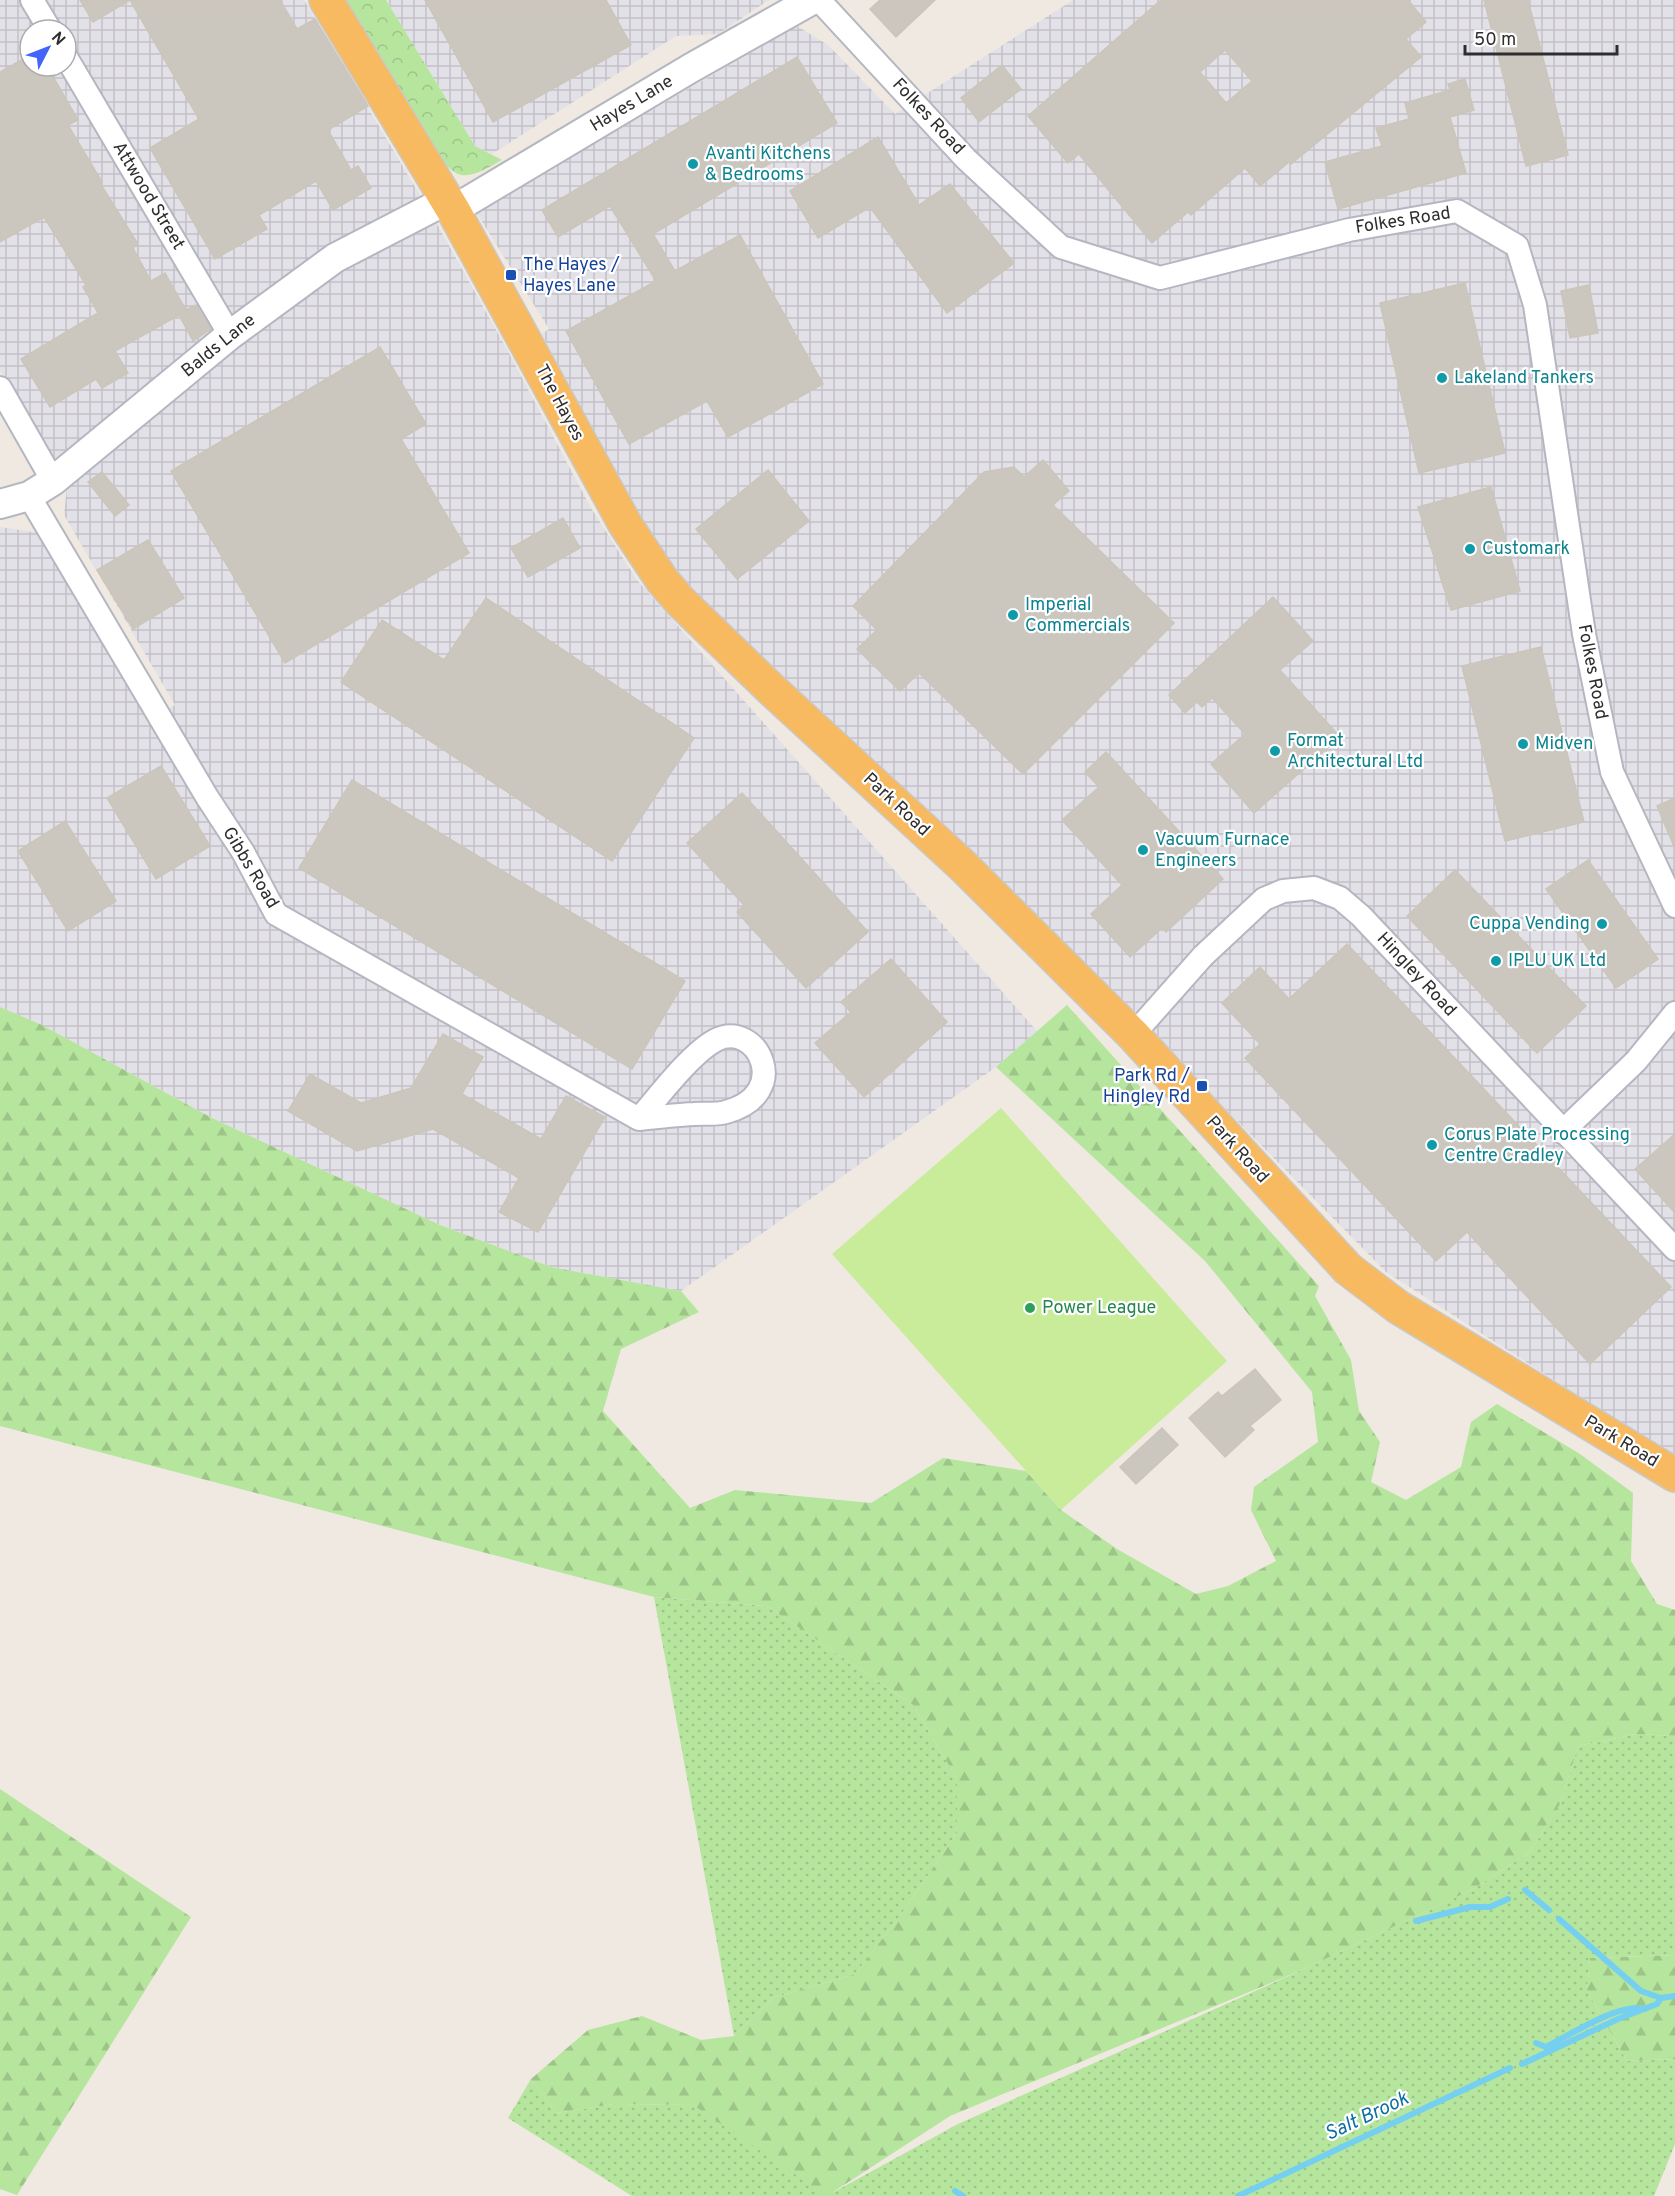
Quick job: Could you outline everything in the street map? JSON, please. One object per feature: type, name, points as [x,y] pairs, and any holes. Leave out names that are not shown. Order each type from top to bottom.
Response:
[{"type":"highway","name":"The Hayes","points":[[326,0],[450,205],[620,515],[662,580],[768,686],[849,761]]},
{"type":"highway","name":"Park Road","points":[[849,761],[963,866],[1132,1035],[1320,1241],[1372,1289],[1675,1475]]},
{"type":"street","points":[[32,0],[43,18]]},
{"type":"street","name":"Hayes Lane","points":[[450,205],[812,0]]},
{"type":"street","name":"Folkes Road","points":[[819,0],[966,159],[1061,247],[1160,278],[1350,230],[1457,211],[1517,246],[1535,305],[1584,634],[1612,772],[1675,906]]},
{"type":"street","name":"Attwood Street","points":[[78,77],[230,335]]},
{"type":"street","name":"Balds Lane","points":[[0,504],[29,496],[53,481],[230,335],[335,258],[450,205]]},
{"type":"street","points":[[0,388],[53,481]]},
{"type":"street","name":"Gibbs Road","points":[[29,496],[207,797],[243,852],[276,914],[639,1119]]},
{"type":"street","name":"Hingley Road","points":[[1132,1035],[1203,956],[1264,899],[1283,891],[1314,888],[1340,898],[1361,916],[1675,1250]]},
{"type":"street","points":[[1562,1132],[1636,1061],[1675,1013]]},
{"type":"street","points":[[736,1037],[757,1048],[765,1068],[762,1089],[747,1104],[725,1113],[639,1119],[689,1062],[717,1039],[736,1037]]},
{"type":"shaded area","points":[[0,0],[304,0],[437,224],[591,508],[637,580],[1037,1031],[996,1067],[681,1291],[551,1267],[440,1225],[212,1118],[42,1025],[0,1007],[0,527],[40,533],[150,720],[175,705],[64,515],[67,487],[0,371]]},
{"type":"shaded area","points":[[386,0],[769,0],[718,34],[676,36],[492,154],[475,146]]},
{"type":"shaded area","points":[[1073,0],[1675,0],[1675,1458],[1386,1272],[1073,954],[791,686],[686,582],[633,510],[542,334],[549,329],[476,212],[797,26],[828,45],[895,114]]},
{"type":"green space","points":[[345,0],[386,0],[475,146],[502,160],[480,172],[467,175],[456,173],[444,163],[414,121],[365,39]]},
{"type":"green space","points":[[1067,1005],[1319,1286],[1315,1296],[1351,1360],[1359,1411],[1380,1442],[1371,1482],[1406,1500],[1461,1467],[1471,1422],[1497,1404],[1580,1454],[1633,1493],[1631,1561],[1657,1604],[1675,1610],[1675,1736],[1636,1734],[1578,1746],[1560,1804],[1530,1852],[1473,1889],[1302,1970],[950,2116],[827,2196],[693,2105],[614,2104],[556,2113],[531,2079],[588,2030],[642,2016],[701,2040],[734,2036],[773,1998],[855,1974],[900,1916],[957,1833],[957,1779],[913,1705],[767,1606],[654,1597],[0,1426],[0,1007],[42,1025],[212,1118],[440,1225],[551,1267],[681,1291],[699,1312],[621,1349],[603,1411],[690,1508],[735,1490],[871,1503],[943,1458],[1026,1471],[1061,1510],[1117,1549],[1196,1594],[1228,1586],[1276,1561],[1251,1510],[1254,1487],[1318,1442],[1312,1392],[1205,1261],[996,1067]]},
{"type":"green space","name":"Power League","points":[[1001,1108],[1227,1361],[1061,1510],[832,1254]]},
{"type":"green space","points":[[654,1597],[767,1606],[913,1705],[957,1779],[957,1833],[900,1916],[855,1974],[773,1998],[734,2036]]},
{"type":"green space","points":[[1636,1734],[1675,1736],[1675,1955],[1590,1958],[1587,1991],[1627,2061],[1675,2059],[1675,2144],[1654,2196],[632,2196],[508,2118],[531,2079],[556,2113],[614,2104],[693,2105],[832,2193],[958,2124],[1302,1970],[1473,1889],[1530,1852],[1560,1804],[1578,1746]]},
{"type":"green space","points":[[0,1789],[191,1917],[17,2195],[0,2189]]},
{"type":"green space","points":[[1675,1955],[1675,2059],[1627,2061],[1587,1991],[1590,1958]]},
{"type":"building","points":[[80,0],[130,0],[93,22]]},
{"type":"building","points":[[130,0],[280,0],[297,29],[315,19],[368,106],[328,130],[351,170],[358,166],[371,188],[333,210],[316,181],[259,215],[267,229],[215,259],[150,148],[199,119]]},
{"type":"building","points":[[425,0],[606,0],[631,45],[493,122]]},
{"type":"building","points":[[880,0],[935,0],[896,37],[870,9]]},
{"type":"building","points":[[1161,0],[1408,0],[1426,22],[1406,39],[1421,57],[1291,164],[1289,162],[1260,186],[1245,168],[1191,215],[1188,212],[1152,243],[1079,154],[1068,163],[1028,116]],"holes":[[[1225,50],[1252,81],[1226,103],[1200,72]]]},
{"type":"building","points":[[1484,0],[1528,0],[1568,155],[1526,166]]},
{"type":"building","points":[[797,57],[837,123],[653,234],[675,271],[740,235],[823,384],[728,437],[707,401],[629,444],[566,331],[656,281],[610,206],[558,237],[542,210]]},
{"type":"building","points":[[18,62],[18,78],[54,78],[78,120],[68,125],[102,182],[100,183],[138,244],[133,248],[151,281],[165,273],[186,310],[196,305],[211,329],[193,341],[179,315],[115,351],[128,373],[102,388],[96,379],[50,407],[21,359],[98,313],[83,287],[86,285],[44,217],[0,242],[0,72]]},
{"type":"building","points":[[1002,65],[1021,89],[979,122],[961,98]]},
{"type":"building","points":[[1465,79],[1474,110],[1450,117],[1466,173],[1338,209],[1325,162],[1382,146],[1376,128],[1409,119],[1405,103],[1450,90],[1448,84]]},
{"type":"building","points":[[878,137],[919,205],[950,184],[1014,263],[947,313],[870,207],[818,238],[790,191]]},
{"type":"building","name":"Lakeland Tankers","points":[[1465,283],[1505,453],[1419,473],[1380,303]]},
{"type":"building","points":[[1589,285],[1598,333],[1570,338],[1561,291]]},
{"type":"building","points":[[380,347],[426,424],[401,439],[469,553],[285,663],[171,471]]},
{"type":"building","name":"Imperial Commercials","points":[[1043,460],[1069,491],[1053,505],[1174,623],[1023,774],[919,673],[900,691],[857,649],[877,630],[853,606],[984,472],[1014,467],[1024,477]]},
{"type":"building","points":[[768,470],[809,521],[737,579],[696,529]]},
{"type":"building","points":[[102,472],[129,505],[115,516],[88,482]]},
{"type":"building","name":"Customark","points":[[1491,487],[1520,591],[1451,610],[1418,507]]},
{"type":"building","points":[[563,518],[580,548],[528,577],[511,548]]},
{"type":"building","points":[[148,540],[184,598],[133,629],[97,570]]},
{"type":"building","points":[[1273,597],[1313,641],[1280,670],[1340,737],[1254,813],[1211,764],[1245,734],[1212,698],[1202,707],[1197,702],[1185,713],[1169,695]]},
{"type":"building","points":[[486,598],[694,738],[612,861],[341,682],[382,620],[444,660]]},
{"type":"building","name":"Midven","points":[[1541,647],[1584,822],[1505,841],[1462,666]]},
{"type":"building","name":"Vacuum Furnace Engineers","points":[[1106,752],[1223,879],[1166,932],[1162,928],[1130,957],[1091,914],[1122,885],[1062,820],[1099,787],[1085,772]]},
{"type":"building","points":[[161,766],[210,846],[156,879],[107,798]]},
{"type":"building","points":[[352,780],[685,981],[632,1069],[299,868]]},
{"type":"building","points":[[742,793],[868,932],[806,988],[737,912],[744,905],[687,843]]},
{"type":"building","points":[[1675,798],[1675,849],[1657,806]]},
{"type":"building","points":[[65,821],[116,901],[68,931],[18,851]]},
{"type":"building","name":"Cuppa Vending","points":[[1588,860],[1658,959],[1616,988],[1546,889]]},
{"type":"building","name":"IPLU UK Ltd","points":[[1455,870],[1586,1006],[1537,1053],[1407,916]]},
{"type":"building","name":"Corus Plate Processing Centre Cradley","points":[[1347,944],[1671,1287],[1590,1364],[1467,1232],[1436,1261],[1245,1058],[1260,1044],[1222,1003],[1260,967],[1289,999]]},
{"type":"building","points":[[891,959],[947,1022],[864,1097],[815,1043],[851,1012],[841,1002]]},
{"type":"building","points":[[443,1034],[483,1057],[462,1094],[541,1139],[566,1096],[605,1117],[538,1232],[499,1212],[519,1178],[433,1129],[357,1151],[288,1111],[310,1074],[361,1103],[411,1088]]},
{"type":"building","points":[[1675,1134],[1675,1213],[1635,1169]]},
{"type":"building","points":[[1255,1369],[1281,1400],[1250,1426],[1254,1430],[1225,1457],[1189,1418],[1218,1392],[1222,1396]]},
{"type":"building","points":[[1162,1428],[1178,1445],[1136,1484],[1120,1467]]},
{"type":"waterway","points":[[1525,1890],[1549,1910]]},
{"type":"waterway","name":"Salt Brook","points":[[1416,1921],[1470,1907],[1490,1907],[1508,1899]]},
{"type":"waterway","name":"Salt Brook","points":[[1559,1919],[1641,1991],[1661,1998]]},
{"type":"waterway","name":"Salt Brook","points":[[1522,2064],[1618,2019],[1657,2004],[1661,1998],[1675,1996]]},
{"type":"waterway","points":[[1536,2043],[1546,2047],[1622,2010],[1645,2009]]},
{"type":"waterway","name":"Salt Brook","points":[[1238,2196],[1510,2068]]},
{"type":"waterway","name":"Salt Brook","points":[[955,2191],[963,2196]]},
{"type":"place","name":"Avanti Kitchens & Bedrooms","points":[[693,164]]},
{"type":"place","name":"The Hayes / Hayes Lane","points":[[511,275]]},
{"type":"place","name":"Lakeland Tankers","points":[[1442,378]]},
{"type":"place","name":"Customark","points":[[1470,549]]},
{"type":"place","name":"Imperial Commercials","points":[[1013,615]]},
{"type":"place","name":"Midven","points":[[1523,744]]},
{"type":"place","name":"Format Architectural Ltd","points":[[1275,751]]},
{"type":"place","name":"Vacuum Furnace Engineers","points":[[1143,850]]},
{"type":"place","name":"Cuppa Vending","points":[[1602,924]]},
{"type":"place","name":"IPLU UK Ltd","points":[[1496,961]]},
{"type":"place","name":"Park Rd / Hingley Rd","points":[[1202,1086]]},
{"type":"place","name":"Corus Plate Processing Centre Cradley","points":[[1432,1145]]},
{"type":"place","name":"Power League","points":[[1030,1308]]}]
